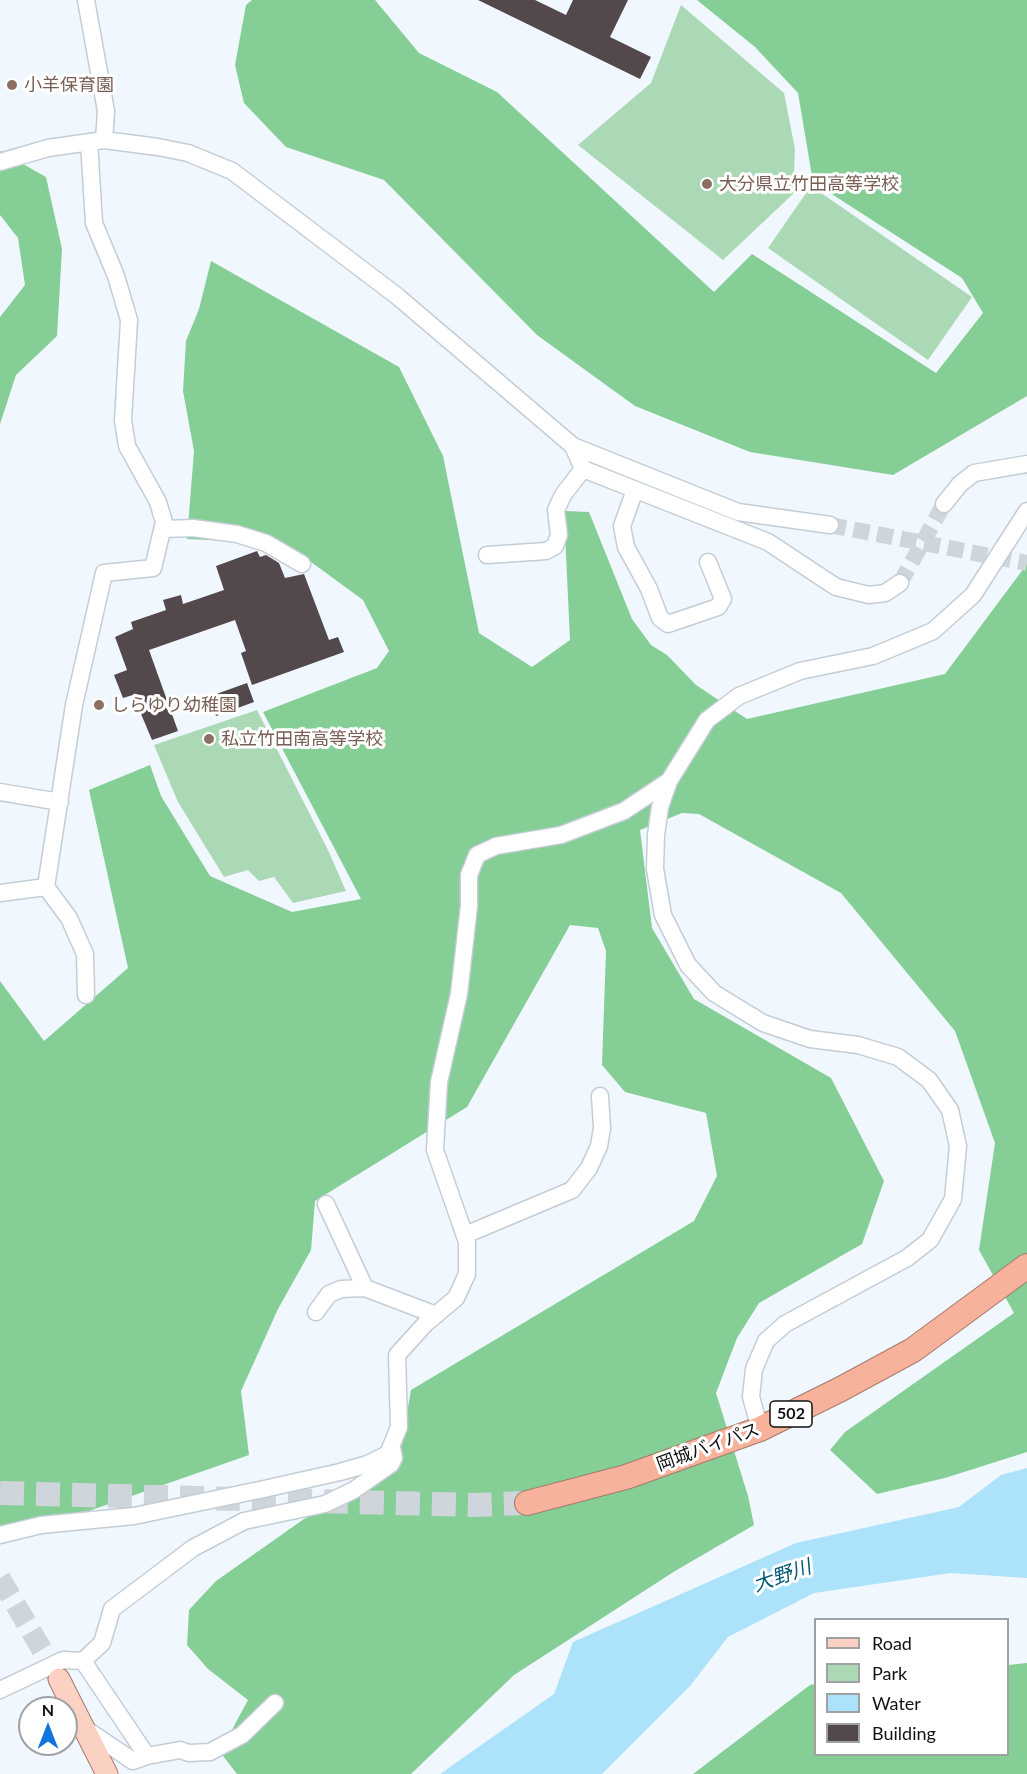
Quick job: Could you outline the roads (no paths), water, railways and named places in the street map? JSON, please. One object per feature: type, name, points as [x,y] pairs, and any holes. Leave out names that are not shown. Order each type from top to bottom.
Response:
[{"type":"highway","name":"岡城バイパス","points":[[527,1503],[626,1477],[760,1429],[913,1350],[1027,1266]]},
{"type":"main road","points":[[59,1679],[106,1774]]},
{"type":"street","points":[[86,0],[106,111],[96,141],[94,223],[116,276],[129,320],[123,420],[127,446],[158,502],[164,522],[153,568],[104,573],[74,705],[46,887],[69,918],[85,954],[86,995]]},
{"type":"street","points":[[0,162],[48,148],[96,141],[158,147],[188,153],[232,171],[397,296],[573,446],[738,512],[830,525]]},
{"type":"street","points":[[573,446],[583,469],[768,542],[836,587],[869,595],[885,593],[900,583]]},
{"type":"street","points":[[944,504],[960,484],[974,473],[1027,464]]},
{"type":"street","points":[[488,555],[546,551],[555,546],[559,535],[556,510],[563,495],[583,469]]},
{"type":"street","points":[[635,490],[622,526],[626,547],[649,589],[660,618],[668,624],[718,607],[723,598],[708,562]]},
{"type":"street","points":[[760,1429],[751,1397],[754,1369],[766,1341],[785,1324],[907,1258],[930,1240],[953,1199],[957,1146],[950,1110],[929,1080],[898,1057],[858,1045],[810,1039],[763,1023],[714,993],[688,965],[663,915],[655,869],[660,807],[669,781],[707,720],[739,696],[800,671],[873,656],[933,631],[973,595],[1027,511]]},
{"type":"street","points":[[163,529],[193,528],[237,534],[266,543],[302,564]]},
{"type":"street","points":[[0,1535],[41,1525],[134,1516],[329,1475],[368,1464],[388,1454],[399,1427],[397,1355],[456,1298],[467,1274],[465,1235],[435,1150],[439,1082],[459,994],[469,906],[469,875],[477,855],[496,846],[561,835],[624,812],[669,781]]},
{"type":"street","points":[[0,792],[60,802]]},
{"type":"street","points":[[0,893],[46,887]]},
{"type":"street","points":[[465,1235],[572,1190],[589,1168],[599,1146],[602,1128],[600,1096]]},
{"type":"street","points":[[326,1204],[365,1288]]},
{"type":"street","points":[[316,1312],[329,1294],[341,1289],[365,1288],[436,1315]]},
{"type":"street","points":[[0,1690],[63,1660],[83,1661],[102,1643],[112,1609],[193,1548],[244,1521],[325,1504],[354,1490],[391,1464],[394,1458],[392,1444]]},
{"type":"street","points":[[83,1661],[147,1756]]},
{"type":"street","points":[[84,1728],[133,1761],[180,1750],[189,1753],[210,1752],[242,1735],[275,1703]]},
{"type":"water","name":"大野川","points":[[1027,1468],[1027,1578],[951,1573],[814,1593],[728,1637],[690,1686],[602,1774],[440,1774],[554,1694],[573,1642],[796,1543],[959,1507],[1001,1475]]},
{"type":"tunnel","points":[[900,583],[944,504]]},
{"type":"tunnel","points":[[830,525],[1027,563]]},
{"type":"tunnel","points":[[0,1493],[473,1505],[527,1503]]},
{"type":"tunnel","points":[[0,1578],[59,1679]]},
{"type":"place","name":"小羊保育園","points":[[12,85]]},
{"type":"place","name":"大分県立竹田高等学校","points":[[707,184]]},
{"type":"place","name":"しらゆり幼稚園","points":[[99,705]]},
{"type":"place","name":"私立竹田南高等学校","points":[[209,739]]}]
